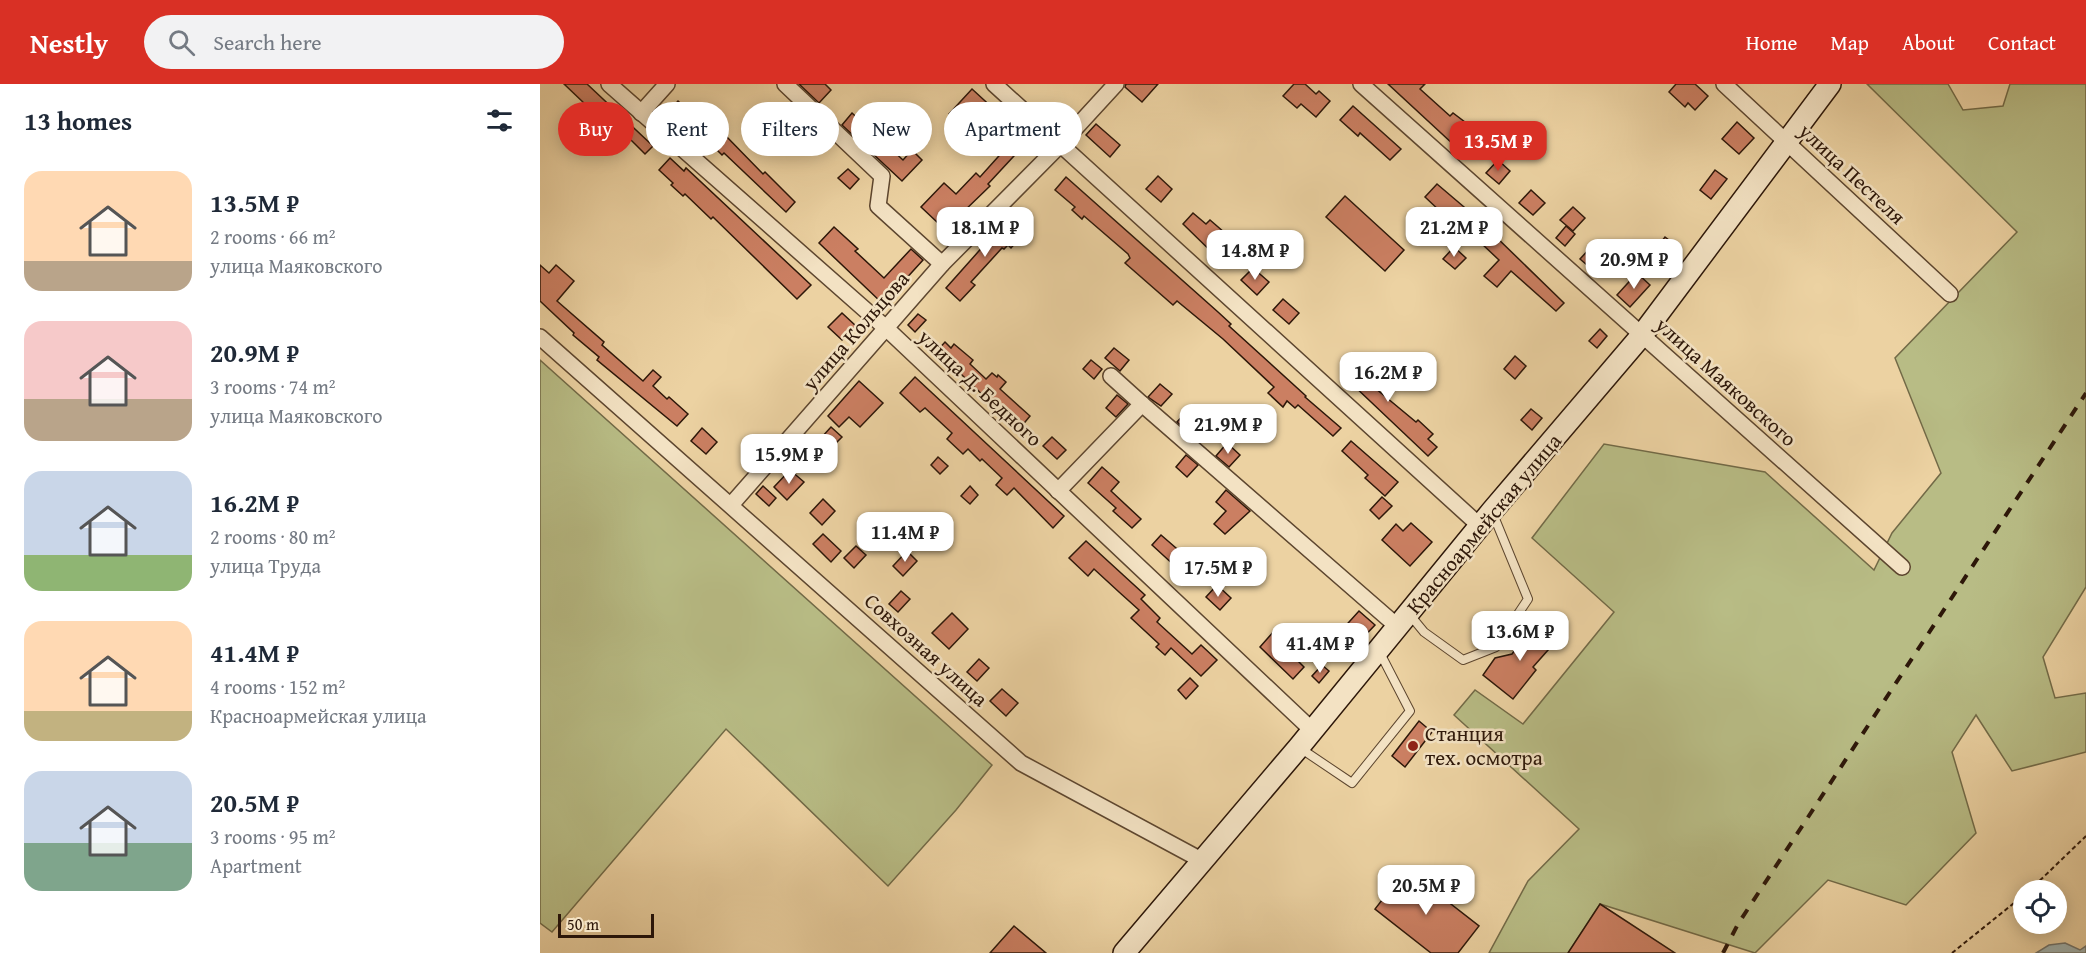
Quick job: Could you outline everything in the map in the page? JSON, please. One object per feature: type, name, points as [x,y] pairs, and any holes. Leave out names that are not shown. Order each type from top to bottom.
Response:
[{"type":"main road","name":"Красноармейская улица","points":[[1124,953],[1313,731],[1486,519],[1642,335],[1830,84]]},
{"type":"street","name":"улица Д. Бедного","points":[[609,84],[887,329],[1313,731]]},
{"type":"street","points":[[641,113],[667,84]]},
{"type":"street","points":[[785,84],[882,176],[878,206],[942,264]]},
{"type":"street","points":[[994,84],[1013,102]]},
{"type":"street","name":"улица Кольцова","points":[[1082,121],[1116,84]]},
{"type":"street","name":"улица Маяковского","points":[[1361,84],[1902,567]]},
{"type":"street","name":"улица Пестеля","points":[[1724,84],[1950,294]]},
{"type":"street","name":"улица Кольцова","points":[[730,505],[942,264],[1049,156]]},
{"type":"street","points":[[1073,156],[1486,519]]},
{"type":"street","name":"Совхозная улица","points":[[540,337],[1021,763],[1203,861]]},
{"type":"street","points":[[1111,376],[1403,620]]},
{"type":"street","points":[[1058,491],[1142,404]]},
{"type":"lane","points":[[1403,620],[1463,660],[1496,646],[1528,599],[1486,519]]},
{"type":"lane","points":[[1299,747],[1352,783],[1410,711],[1379,650]]},
{"type":"path","points":[[2040,880],[2086,836]]},
{"type":"path","points":[[1952,953],[2013,904]]},
{"type":"green space","points":[[1867,84],[1948,84],[1963,110],[2003,106],[2010,84],[2086,84],[2086,587],[2043,657],[2055,698],[2086,693],[2086,752],[2012,771],[1976,715],[1952,752],[1976,833],[1906,905],[1828,880],[1755,953],[1600,904],[1568,953],[1489,953],[1528,881],[1579,829],[1454,715],[1475,690],[1523,724],[1614,612],[1532,538],[1604,444],[1765,472],[1874,570],[1892,533],[1941,473],[1895,358],[2017,232]]},
{"type":"green space","points":[[540,360],[992,765],[956,810],[888,886],[726,729],[552,932],[540,923]]},
{"type":"shaded area","points":[[2065,943],[2080,950],[2086,946],[2086,953],[2036,953],[2049,945]]},
{"type":"building","points":[[564,84],[587,84],[606,102],[583,102]]},
{"type":"building","points":[[799,84],[825,84],[831,90],[818,102]]},
{"type":"building","points":[[1126,84],[1158,84],[1142,102],[1125,87]]},
{"type":"building","points":[[1294,84],[1305,84],[1316,94],[1319,91],[1330,101],[1316,117],[1301,104],[1297,108],[1283,96]]},
{"type":"building","points":[[1388,84],[1425,84],[1420,89],[1450,116],[1453,113],[1486,138],[1468,158]]},
{"type":"building","points":[[1676,84],[1695,84],[1708,96],[1695,110],[1688,103],[1685,107],[1669,92]]},
{"type":"building","points":[[972,89],[986,102],[960,102]]},
{"type":"building","points":[[1353,106],[1401,149],[1390,160],[1360,133],[1358,136],[1340,120]]},
{"type":"building","points":[[851,114],[851,133],[842,125]]},
{"type":"building","points":[[1737,122],[1754,138],[1739,154],[1722,139]]},
{"type":"building","points":[[1096,124],[1120,145],[1110,157],[1086,135]]},
{"type":"building","points":[[634,128],[646,139],[645,154],[634,143]]},
{"type":"building","points":[[729,139],[741,151],[741,156],[745,156],[763,174],[765,172],[795,202],[786,212],[727,156],[729,156]]},
{"type":"building","points":[[875,156],[899,156],[903,160],[907,156],[918,156],[922,160],[902,181]]},
{"type":"building","points":[[999,156],[1014,156],[988,184],[990,186],[959,216],[952,208],[938,223],[921,207],[944,183],[956,194],[976,173],[980,177]]},
{"type":"building","points":[[670,158],[684,171],[686,168],[811,285],[797,299],[713,217],[711,219],[685,194],[683,196],[671,185],[673,183],[659,170]]},
{"type":"building","points":[[1498,160],[1510,171],[1499,184],[1486,173]]},
{"type":"building","points":[[848,169],[859,179],[850,189],[838,178]]},
{"type":"building","points":[[1715,170],[1727,179],[1711,199],[1700,190]]},
{"type":"building","points":[[1158,176],[1172,189],[1161,202],[1146,189]]},
{"type":"building","points":[[1066,177],[1218,312],[1231,324],[1229,326],[1341,428],[1333,436],[1298,405],[1295,408],[1287,401],[1283,407],[1268,393],[1274,387],[1223,339],[1177,301],[1173,305],[1125,263],[1130,258],[1128,254],[1084,216],[1082,219],[1072,210],[1075,207],[1055,190]]},
{"type":"building","points":[[1437,184],[1477,218],[1468,228],[1446,208],[1442,213],[1425,197]]},
{"type":"building","points":[[1531,190],[1545,203],[1533,215],[1519,203]]},
{"type":"building","points":[[1345,196],[1404,250],[1385,271],[1326,217]]},
{"type":"building","points":[[1573,207],[1585,218],[1573,231],[1560,220]]},
{"type":"building","points":[[1193,213],[1206,224],[1210,220],[1240,246],[1224,264],[1183,224]]},
{"type":"building","points":[[1010,216],[1023,228],[1016,236],[1019,239],[1011,248],[1008,245],[1002,248],[971,282],[975,285],[960,301],[946,288]]},
{"type":"building","points":[[1566,226],[1575,234],[1565,246],[1556,238]]},
{"type":"building","points":[[834,227],[858,249],[855,251],[884,278],[911,249],[923,260],[883,304],[819,243]]},
{"type":"building","points":[[1492,233],[1564,303],[1556,311],[1511,271],[1497,287],[1484,276],[1499,260],[1482,244]]},
{"type":"building","points":[[1665,237],[1678,247],[1671,256],[1658,246]]},
{"type":"building","points":[[1592,246],[1606,258],[1594,271],[1580,259]]},
{"type":"building","points":[[1454,247],[1466,258],[1455,269],[1443,259]]},
{"type":"building","points":[[540,265],[549,273],[556,265],[574,281],[557,301],[604,342],[602,345],[643,381],[653,370],[661,377],[653,386],[688,414],[677,426],[597,360],[599,357],[573,335],[574,333],[540,301]]},
{"type":"building","points":[[1253,268],[1269,282],[1257,295],[1241,280]]},
{"type":"building","points":[[1637,273],[1650,285],[1630,307],[1617,295]]},
{"type":"building","points":[[1283,299],[1299,313],[1289,324],[1273,310]]},
{"type":"building","points":[[842,313],[856,326],[842,340],[828,327]]},
{"type":"building","points":[[918,314],[926,320],[915,332],[908,325]]},
{"type":"building","points":[[1600,329],[1607,336],[1597,348],[1589,341]]},
{"type":"building","points":[[945,342],[951,348],[954,344],[973,360],[970,364],[986,379],[992,373],[1006,382],[1000,389],[1030,416],[1021,427],[991,399],[989,401],[937,351]]},
{"type":"building","points":[[1114,348],[1129,360],[1120,371],[1105,358]]},
{"type":"building","points":[[1372,353],[1383,363],[1372,375],[1380,382],[1375,388],[1433,434],[1428,439],[1437,447],[1428,456],[1352,384],[1356,379],[1343,367],[1350,359],[1359,367]]},
{"type":"building","points":[[1515,356],[1526,366],[1515,379],[1504,369]]},
{"type":"building","points":[[1091,360],[1102,369],[1094,379],[1083,369]]},
{"type":"building","points":[[915,377],[1064,516],[1053,528],[1014,488],[1007,495],[996,485],[1002,478],[968,449],[963,454],[947,439],[952,433],[925,408],[920,412],[900,393]]},
{"type":"building","points":[[859,381],[883,403],[860,427],[849,417],[839,427],[828,416]]},
{"type":"building","points":[[1160,384],[1172,394],[1161,406],[1148,397]]},
{"type":"building","points":[[1117,395],[1128,404],[1116,417],[1106,408]]},
{"type":"building","points":[[1191,407],[1210,425],[1197,439],[1177,422]]},
{"type":"building","points":[[1531,409],[1542,418],[1532,430],[1521,420]]},
{"type":"building","points":[[831,427],[842,437],[831,448],[821,438]]},
{"type":"building","points":[[702,428],[717,442],[706,454],[691,441]]},
{"type":"building","points":[[1052,437],[1066,450],[1057,459],[1043,446]]},
{"type":"building","points":[[1351,441],[1398,482],[1385,496],[1365,478],[1368,475],[1342,451]]},
{"type":"building","points":[[1227,443],[1240,455],[1229,467],[1216,456]]},
{"type":"building","points":[[1186,455],[1198,465],[1187,477],[1176,467]]},
{"type":"building","points":[[938,457],[948,466],[940,474],[931,465]]},
{"type":"building","points":[[1102,467],[1119,482],[1111,491],[1141,519],[1132,528],[1113,511],[1116,508],[1088,483]]},
{"type":"building","points":[[790,470],[804,482],[787,500],[774,487]]},
{"type":"building","points":[[763,486],[776,498],[769,506],[756,494]]},
{"type":"building","points":[[970,486],[978,495],[970,504],[961,496]]},
{"type":"building","points":[[1226,490],[1250,511],[1225,534],[1214,524],[1226,511],[1216,502]]},
{"type":"building","points":[[1382,497],[1392,506],[1379,519],[1370,510]]},
{"type":"building","points":[[823,499],[835,511],[822,525],[810,513]]},
{"type":"building","points":[[1411,523],[1432,542],[1410,566],[1382,540],[1396,524],[1403,531]]},
{"type":"building","points":[[823,534],[841,551],[831,562],[813,544]]},
{"type":"building","points":[[1161,535],[1198,567],[1188,578],[1152,545]]},
{"type":"building","points":[[1086,541],[1145,595],[1141,599],[1160,618],[1157,622],[1192,654],[1201,645],[1217,660],[1201,676],[1171,648],[1165,655],[1156,647],[1159,644],[1131,618],[1139,610],[1094,569],[1088,576],[1069,558]]},
{"type":"building","points":[[856,546],[866,555],[854,568],[844,558]]},
{"type":"building","points":[[907,551],[917,561],[903,576],[893,566]]},
{"type":"building","points":[[1217,585],[1231,598],[1220,610],[1206,597]]},
{"type":"building","points":[[901,591],[910,599],[898,612],[889,604]]},
{"type":"building","points":[[1359,611],[1375,625],[1355,646],[1340,632]]},
{"type":"building","points":[[952,613],[968,629],[949,649],[932,633]]},
{"type":"building","points":[[1534,624],[1556,641],[1533,667],[1536,670],[1513,699],[1483,675],[1495,658],[1512,654]]},
{"type":"building","points":[[1295,627],[1304,635],[1288,651],[1304,667],[1293,679],[1260,647],[1275,630],[1284,639]]},
{"type":"building","points":[[979,659],[989,668],[977,681],[967,672]]},
{"type":"building","points":[[1322,665],[1329,671],[1319,683],[1312,676]]},
{"type":"building","points":[[1190,678],[1198,686],[1186,699],[1178,690]]},
{"type":"building","points":[[1002,689],[1018,703],[1006,716],[990,701]]},
{"type":"building","points":[[1419,721],[1432,732],[1405,767],[1392,756]]},
{"type":"building","points":[[1406,869],[1479,926],[1458,953],[1431,953],[1375,909]]},
{"type":"building","points":[[1600,904],[1675,953],[1568,953]]},
{"type":"building","points":[[1014,926],[1046,953],[990,953]]},
{"type":"railway","points":[[1723,953],[1738,924],[2086,393]]},
{"type":"place","name":"Станция тех. осмотра","points":[[1413,746]]}]
